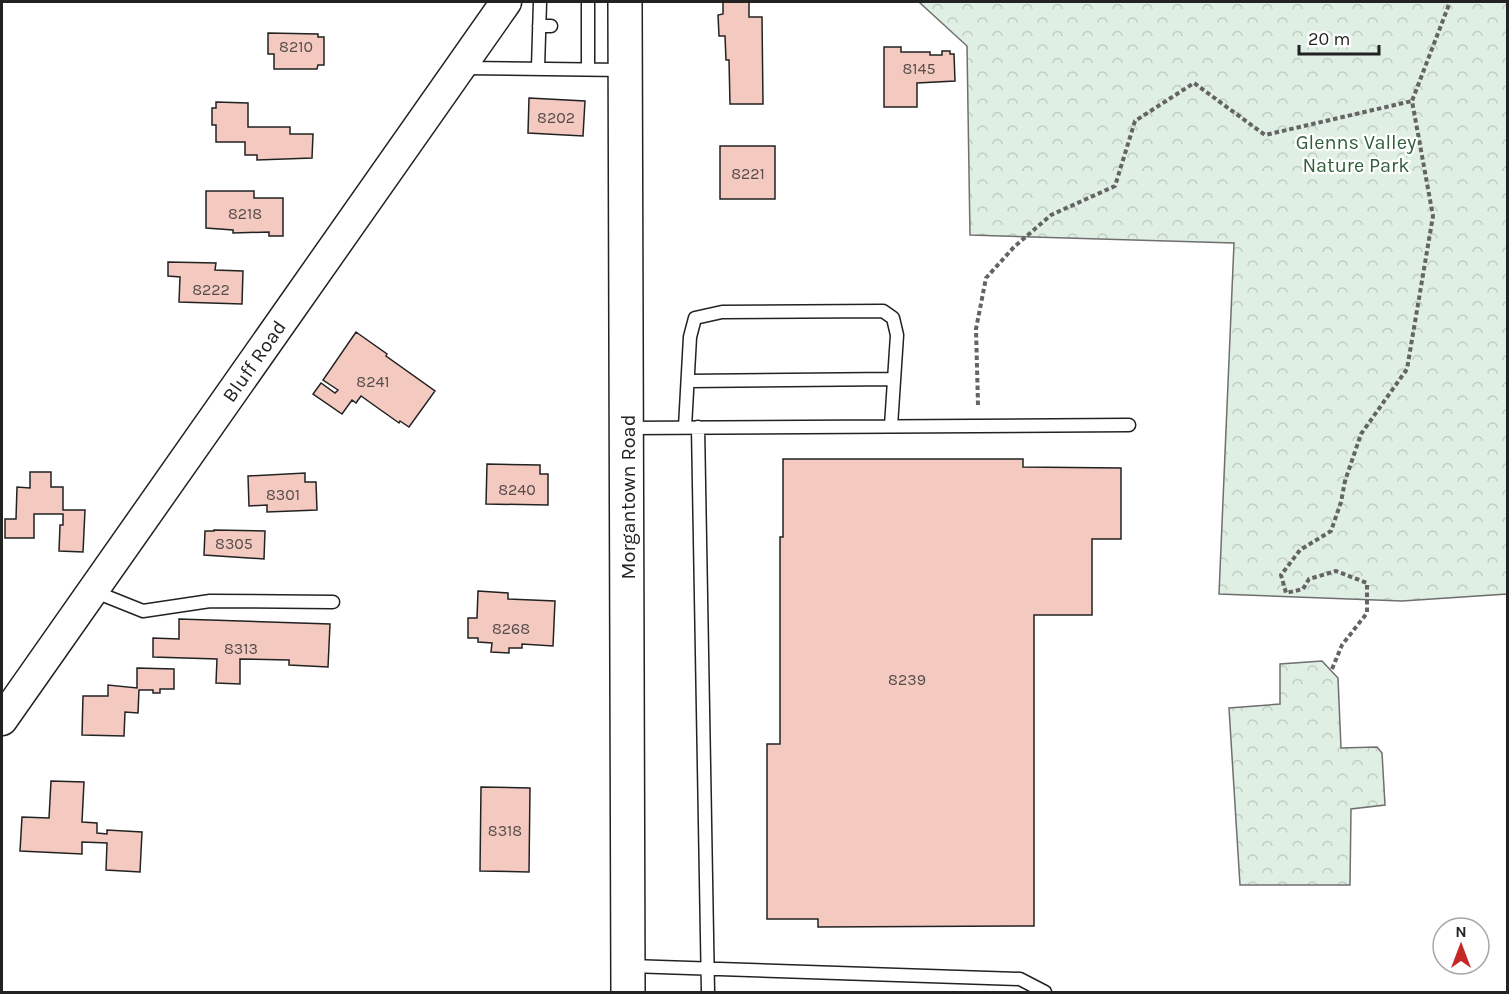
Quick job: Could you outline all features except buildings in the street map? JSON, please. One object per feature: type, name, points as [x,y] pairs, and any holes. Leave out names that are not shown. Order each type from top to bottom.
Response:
[{"type":"main road","name":"Morgantown Road","points":[[625,2],[628,979]]},
{"type":"street","name":"Bluff Road","points":[[2,720],[506,2]]},
{"type":"lane","points":[[538,69],[545,26],[540,2]]},
{"type":"lane","points":[[588,2],[584,26],[588,69]]},
{"type":"lane","points":[[460,68],[626,70]]},
{"type":"lane","points":[[685,427],[690,337],[695,318],[723,312],[883,312],[893,318],[897,335],[891,426]]},
{"type":"lane","points":[[688,381],[894,379]]},
{"type":"lane","points":[[628,428],[1129,425]]},
{"type":"lane","points":[[698,427],[708,993]]},
{"type":"lane","points":[[92,591],[143,611],[210,601],[333,602]]},
{"type":"lane","points":[[628,979],[707,968],[1020,979],[1046,993]]},
{"type":"path","points":[[1332,669],[1342,645],[1367,613],[1367,583],[1336,570],[1309,579],[1303,589],[1286,593],[1281,574],[1300,550],[1332,531],[1345,481],[1361,434],[1407,369],[1433,216],[1412,101],[1450,2]]},
{"type":"path","points":[[978,405],[976,329],[986,278],[1014,247],[1051,215],[1115,186],[1135,122],[1194,83],[1265,135],[1412,101]]},
{"type":"green space","name":"Glenns Valley Nature Park","points":[[919,2],[1507,2],[1507,594],[1402,601],[1219,594],[1234,243],[970,235],[967,46]]},
{"type":"green space","points":[[1322,661],[1338,678],[1341,748],[1377,747],[1382,753],[1385,805],[1351,809],[1350,885],[1240,885],[1229,708],[1280,704],[1280,664]]}]
